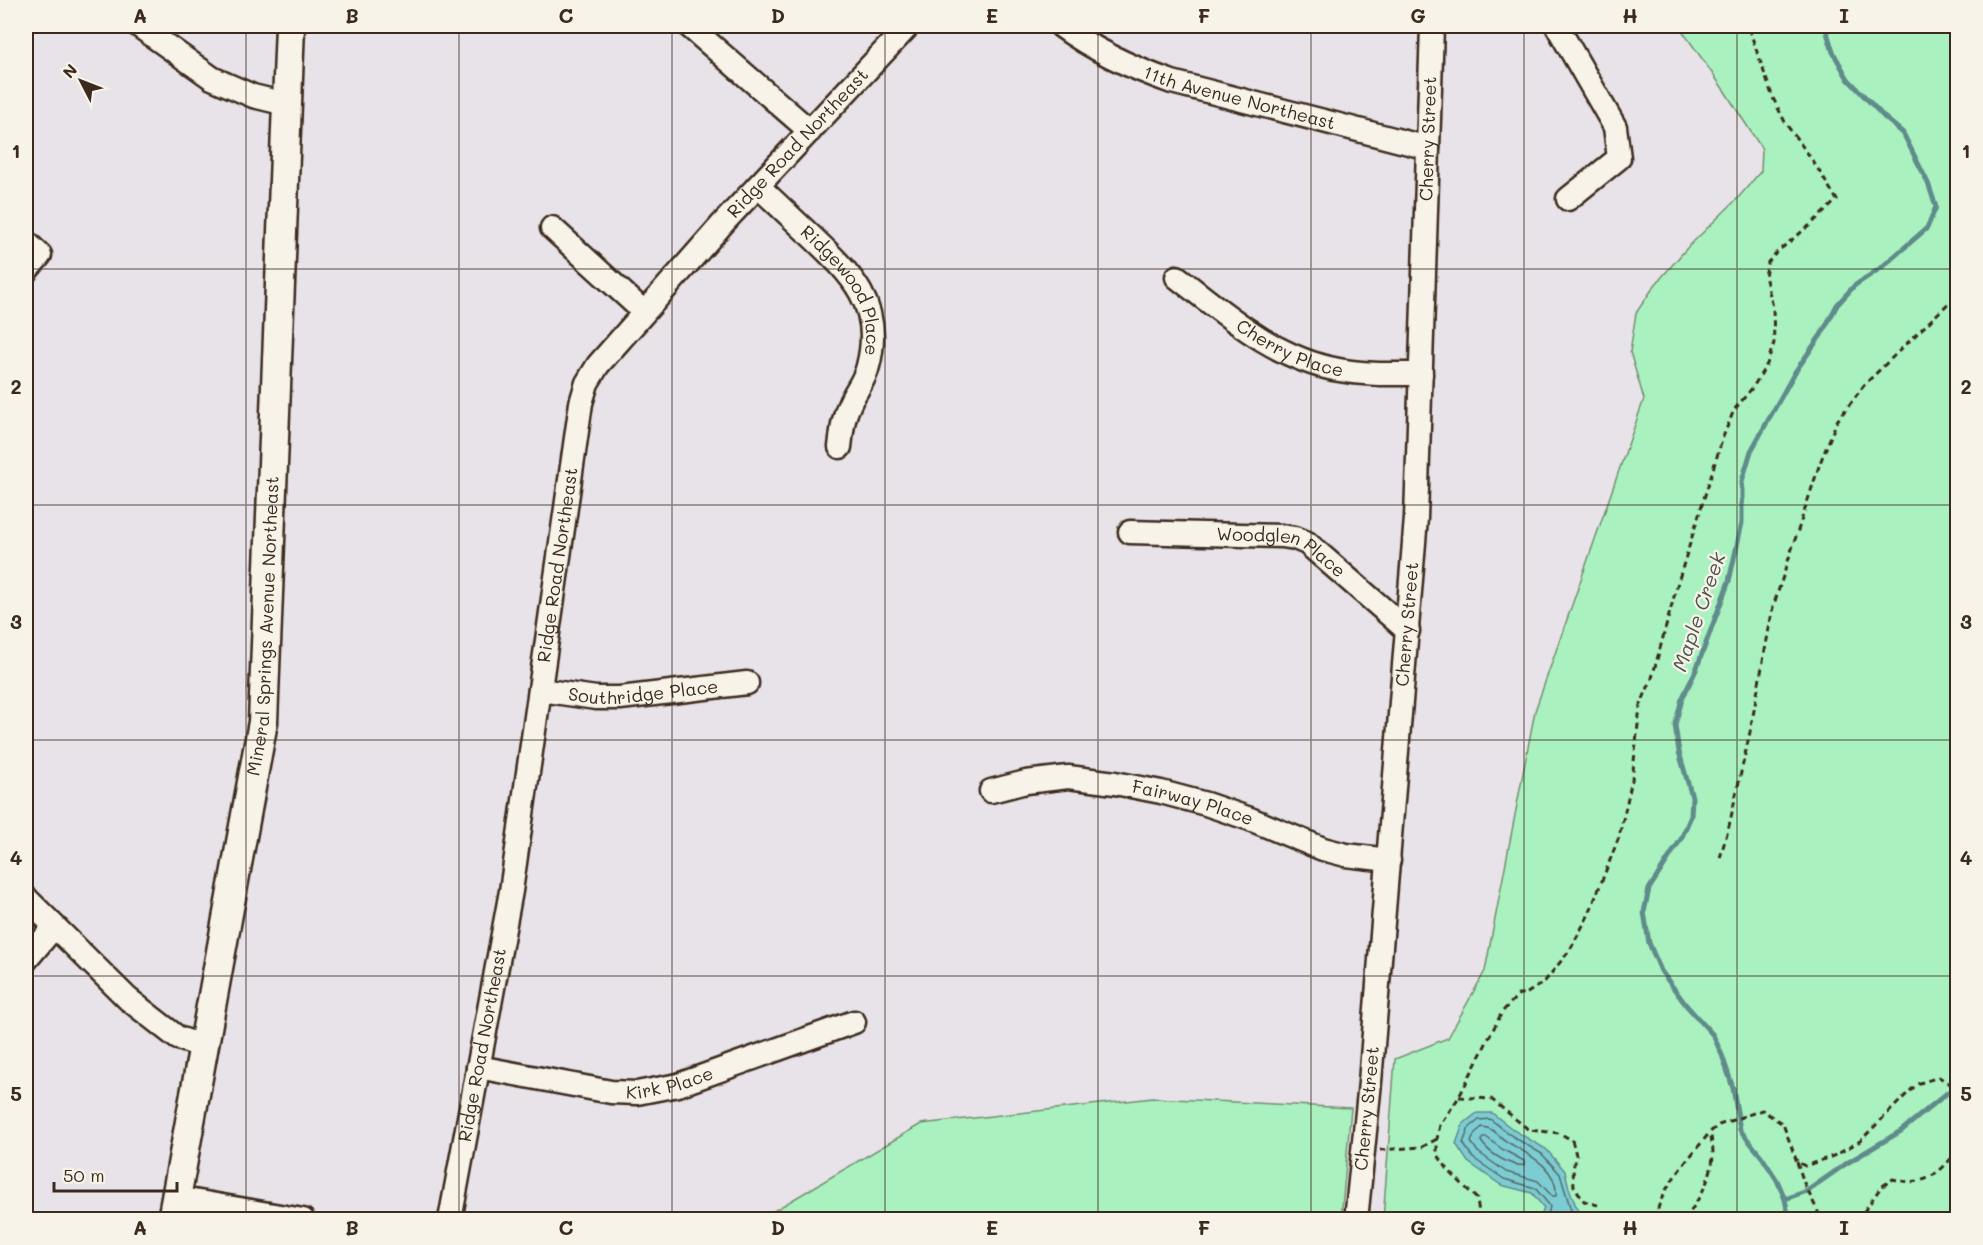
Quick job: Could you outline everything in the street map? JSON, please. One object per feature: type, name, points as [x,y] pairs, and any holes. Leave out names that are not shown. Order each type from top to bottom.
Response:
[{"type":"main road","name":"Mineral Springs Avenue Northeast","points":[[174,1209],[263,722],[290,26]]},
{"type":"street","points":[[139,26],[212,78],[253,96],[286,104]]},
{"type":"street","points":[[689,26],[810,131]]},
{"type":"street","name":"Ridge Road Northeast","points":[[450,1220],[512,891],[581,403],[587,383],[597,365],[644,312],[908,26]]},
{"type":"street","name":"11th Avenue Northeast","points":[[1061,26],[1078,39],[1108,56],[1140,71],[1172,82],[1428,148]]},
{"type":"street","name":"Cherry Street","points":[[1356,1220],[1389,860],[1416,518],[1432,26]]},
{"type":"street","points":[[1557,26],[1615,127],[1619,158],[1568,199]]},
{"type":"street","name":"Ridgewood Place","points":[[758,186],[846,269],[859,287],[866,303],[871,324],[872,346],[868,367],[842,423],[840,447]]},
{"type":"street","points":[[552,228],[644,312]]},
{"type":"street","name":"Cherry Place","points":[[1177,277],[1253,334],[1279,350],[1307,362],[1337,370],[1367,374],[1421,374]]},
{"type":"street","name":"Woodglen Place","points":[[1130,532],[1295,538],[1307,543],[1408,631]]},
{"type":"street","name":"Southridge Place","points":[[540,690],[596,698],[620,698],[747,683]]},
{"type":"street","name":"Fairway Place","points":[[991,790],[1026,782],[1068,777],[1114,783],[1206,804],[1323,849],[1346,855],[1389,860]]},
{"type":"street","points":[[26,898],[128,999],[178,1038],[205,1047]]},
{"type":"street","points":[[26,960],[54,927]]},
{"type":"street","name":"Kirk Place","points":[[478,1067],[611,1092],[637,1093],[678,1084],[854,1022]]},
{"type":"street","points":[[174,1209],[303,1220]]},
{"type":"path","points":[[1480,1220],[1478,1199],[1449,1171],[1437,1154],[1440,1125],[1459,1097],[1502,1012],[1519,994],[1526,993],[1545,981],[1570,950],[1589,914],[1619,837],[1632,780],[1640,706],[1652,678],[1678,582],[1723,437],[1734,410],[1753,387],[1767,364],[1774,343],[1773,307],[1765,276],[1768,262],[1837,200],[1811,158],[1786,124],[1773,98],[1748,26]]},
{"type":"path","points":[[1720,858],[1750,732],[1773,607],[1820,463],[1837,421],[1865,384],[1958,294]]},
{"type":"path","points":[[1797,1162],[1805,1166],[1836,1155],[1860,1141],[1917,1084],[1939,1077],[1958,1089]]},
{"type":"path","points":[[1459,1097],[1491,1099],[1529,1130],[1559,1133],[1572,1140],[1576,1155],[1573,1169],[1574,1186],[1584,1201],[1600,1206]]},
{"type":"path","points":[[1657,1220],[1656,1213],[1665,1191],[1710,1132],[1719,1125],[1762,1110],[1783,1124],[1804,1183],[1822,1220]]},
{"type":"path","points":[[1685,1220],[1704,1190],[1711,1171],[1713,1153],[1710,1132]]},
{"type":"path","points":[[1363,1151],[1422,1147],[1437,1139]]},
{"type":"path","points":[[1858,1220],[1881,1187],[1893,1179],[1904,1182],[1918,1181],[1935,1175],[1958,1150]]},
{"type":"green space","points":[[1679,26],[1957,26],[1957,1219],[1383,1220],[1395,1059],[1448,1038],[1485,971],[1535,711],[1644,399],[1630,352],[1636,313],[1655,285],[1687,248],[1738,198],[1761,171],[1762,149]]},
{"type":"green space","points":[[1153,1098],[1351,1108],[1341,1219],[760,1219],[921,1124]]},
{"type":"water","points":[[1477,1113],[1492,1113],[1515,1131],[1546,1149],[1565,1171],[1581,1219],[1540,1219],[1544,1208],[1532,1193],[1501,1185],[1468,1162],[1456,1144],[1463,1124]]},
{"type":"waterway","name":"Maple Creek","points":[[1789,1220],[1785,1199],[1777,1180],[1740,1130],[1733,1088],[1713,1035],[1686,1005],[1661,971],[1649,943],[1644,912],[1649,889],[1681,839],[1691,816],[1692,797],[1679,752],[1675,725],[1682,699],[1696,670],[1729,581],[1742,523],[1742,481],[1751,451],[1795,372],[1821,335],[1837,305],[1854,286],[1882,267],[1927,228],[1936,207],[1928,183],[1903,133],[1884,117],[1848,79],[1833,52],[1825,26]]},
{"type":"waterway","points":[[1785,1199],[1807,1191],[1847,1163],[1901,1131],[1958,1084]]}]
